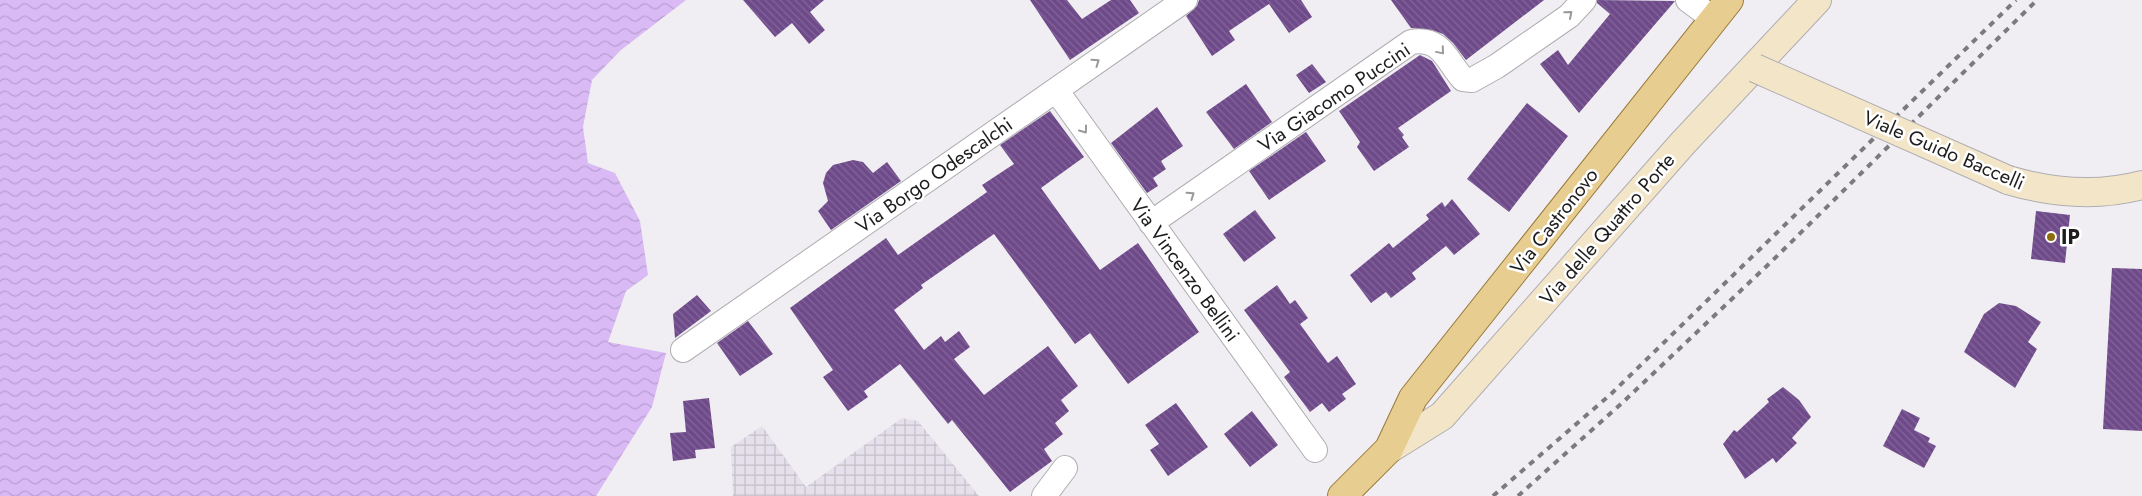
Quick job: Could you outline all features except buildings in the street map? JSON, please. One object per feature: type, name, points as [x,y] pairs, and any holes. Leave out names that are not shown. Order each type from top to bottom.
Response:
[{"type":"main road","name":"Via delle Quattro Porte","points":[[1389,448],[1442,416],[1683,143],[1818,0]]},
{"type":"main road","name":"Via Castronovo","points":[[1342,496],[1389,448],[1413,398],[1721,10]]},
{"type":"main road","name":"Viale Guido Baccelli","points":[[1755,68],[2008,180],[2054,191],[2082,193],[2109,192],[2142,185]]},
{"type":"street","name":"Via Borgo Odescalchi","points":[[682,350],[1185,0]]},
{"type":"street","name":"Via Giacomo Puccini","points":[[1151,223],[1412,42],[1424,40],[1436,44],[1463,79],[1472,80],[1497,66],[1569,16],[1584,0]]},
{"type":"street","points":[[1688,0],[1721,10]]},
{"type":"street","name":"Via Vincenzo Bellini","points":[[1056,90],[1315,450]]},
{"type":"street","points":[[1044,496],[1065,468]]},
{"type":"shaded area","points":[[902,418],[918,421],[979,496],[733,496],[731,447],[762,426],[806,487]]},
{"type":"water","points":[[0,0],[686,0],[621,50],[592,80],[583,127],[588,163],[615,173],[640,221],[648,275],[626,291],[608,342],[666,353],[652,407],[596,496],[0,496]]},
{"type":"railway","points":[[1493,496],[1611,394],[2016,0]]},
{"type":"railway","points":[[1518,496],[1621,404],[1772,261],[2037,0]]},
{"type":"place","name":"IP","points":[[2051,237]]}]
